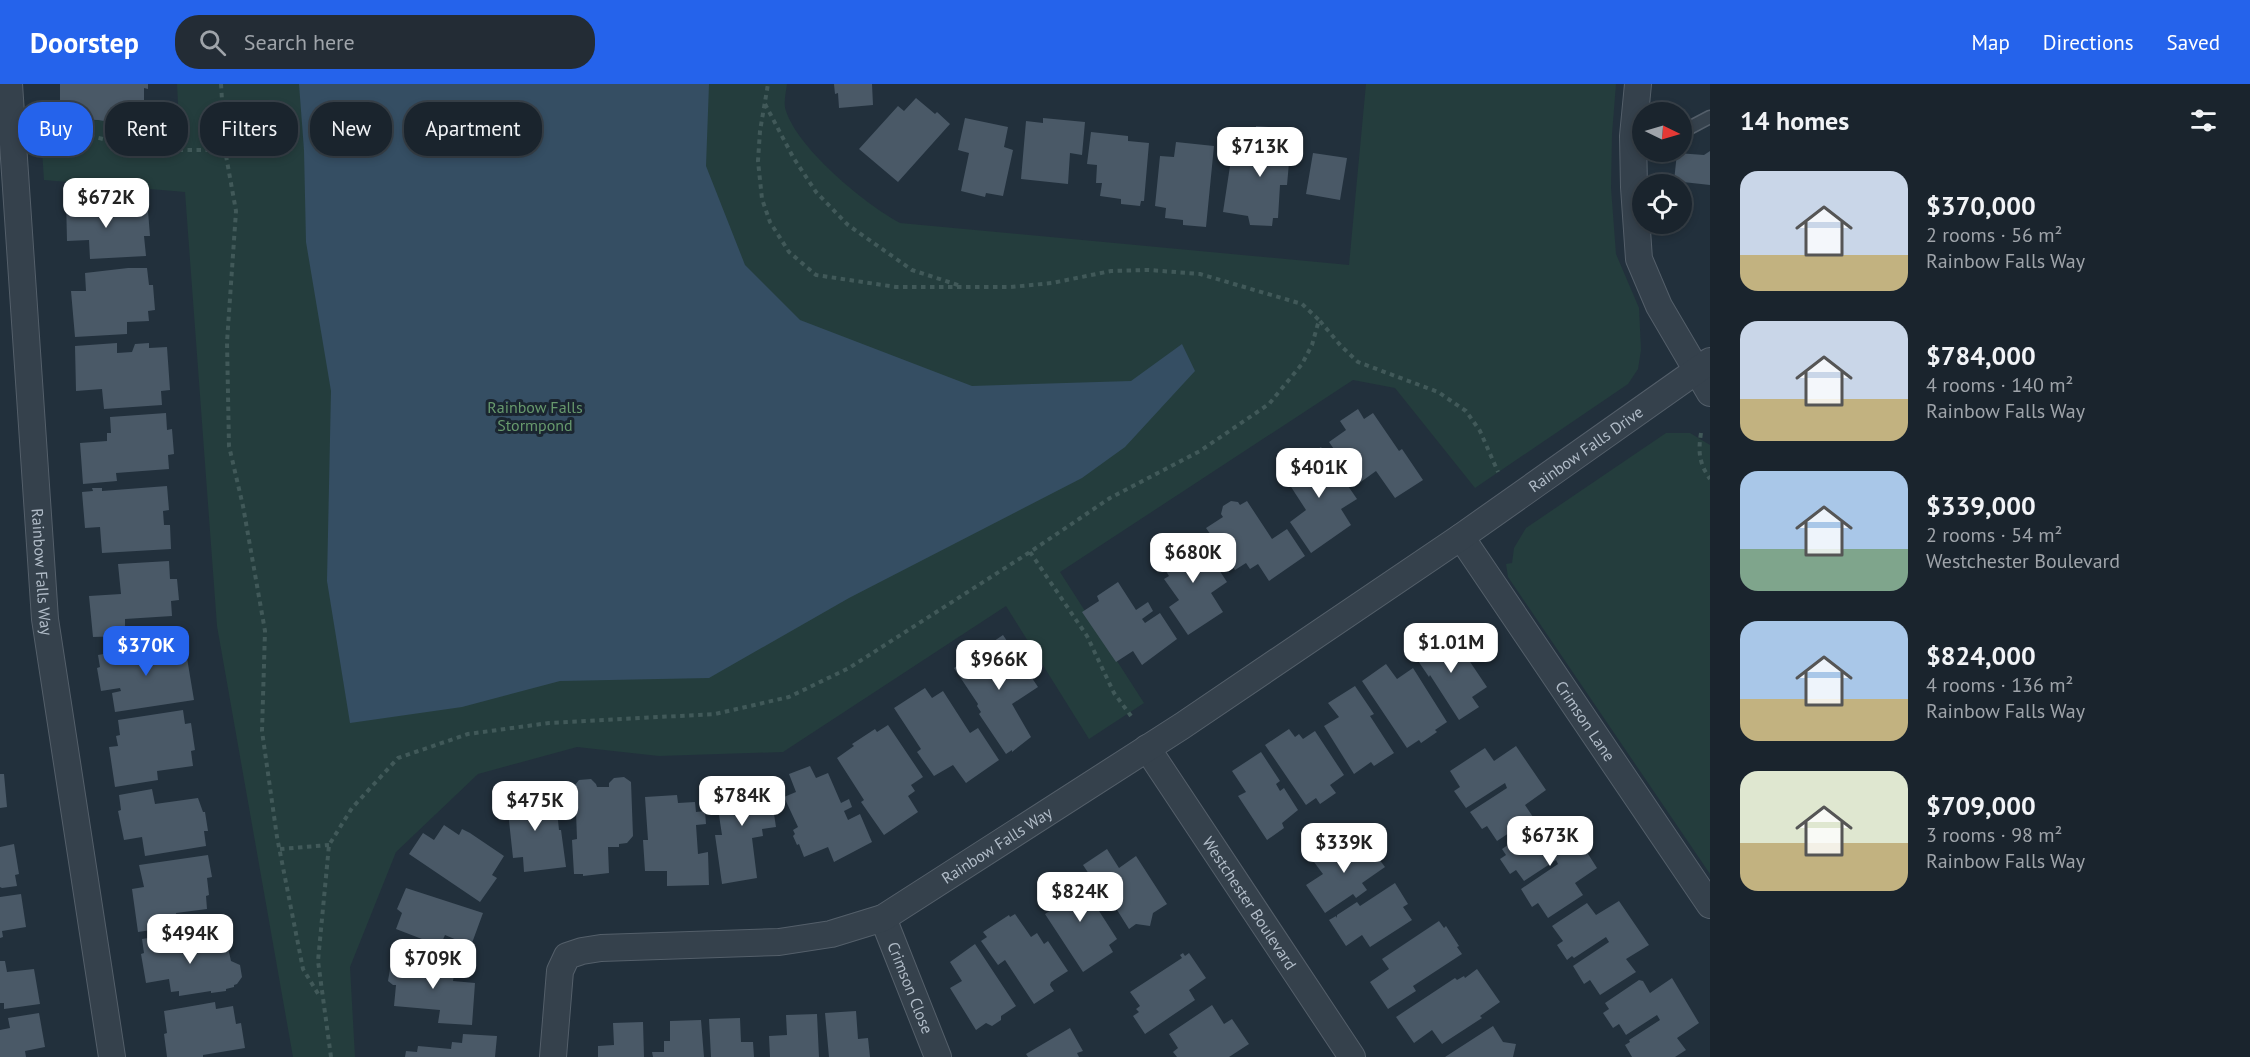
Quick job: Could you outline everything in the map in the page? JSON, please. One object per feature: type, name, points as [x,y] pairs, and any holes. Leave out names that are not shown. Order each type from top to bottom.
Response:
[{"type":"street","name":"Rainbow Falls Way","points":[[9,84],[45,620],[112,1057]]},
{"type":"street","points":[[1638,84],[1638,102]]},
{"type":"street","points":[[1636,162],[1634,187],[1639,259],[1659,306],[1703,366],[1710,393]]},
{"type":"street","name":"Rainbow Falls Drive","points":[[1461,537],[1703,366]]},
{"type":"street","name":"Rainbow Falls Way","points":[[553,1057],[560,971],[567,956],[601,948],[779,942],[831,934],[883,918],[1147,748],[1461,537]]},
{"type":"street","name":"Crimson Lane","points":[[1461,537],[1710,905]]},
{"type":"street","name":"Westchester Boulevard","points":[[1147,748],[1352,1057]]},
{"type":"street","name":"Crimson Close","points":[[883,918],[938,1057]]},
{"type":"lane","points":[[1692,126],[1710,117]]},
{"type":"path","points":[[221,84],[222,102]]},
{"type":"path","points":[[768,84],[758,161],[762,199],[770,222],[789,252],[816,275],[896,287],[967,288],[1052,283],[1111,271],[1149,270],[1200,274],[1302,304],[1358,362],[1438,392],[1466,411],[1480,431],[1498,472]]},
{"type":"path","points":[[765,103],[793,157],[816,192],[848,225],[912,270],[967,288]]},
{"type":"path","points":[[93,137],[172,150],[200,150]]},
{"type":"path","points":[[226,156],[236,211],[227,342],[229,446],[243,506],[265,631],[262,731],[280,849],[303,969],[322,1000]]},
{"type":"path","points":[[331,1057],[318,961],[329,845],[352,808],[398,758],[468,734],[549,723],[715,714],[789,697],[849,668],[1110,498],[1200,451],[1269,404],[1302,364],[1312,345],[1319,321]]},
{"type":"path","points":[[1701,433],[1698,448],[1700,460],[1710,479]]},
{"type":"path","points":[[1030,552],[1087,636],[1114,693],[1131,716]]},
{"type":"path","points":[[280,849],[329,845]]},
{"type":"green space","name":"Rainbow Falls Stormpond","points":[[177,84],[787,84],[785,108],[804,142],[852,189],[900,223],[1349,265],[1366,84],[1616,84],[1611,188],[1616,254],[1639,308],[1641,350],[1638,369],[1628,384],[1475,488],[1395,388],[1353,380],[1060,572],[1144,703],[1089,739],[1006,606],[783,752],[659,756],[577,747],[478,774],[396,852],[350,967],[355,1057],[293,1057],[217,626],[185,192],[44,180],[42,156],[93,156],[93,120],[105,120],[105,156],[188,156],[188,102],[178,102]]},
{"type":"green space","points":[[1666,433],[1690,433],[1710,445],[1710,874],[1508,577],[1506,564],[1512,563],[1514,548],[1526,528]]},
{"type":"water","points":[[299,84],[709,84],[706,166],[745,265],[800,320],[972,386],[1131,381],[1182,344],[1195,371],[1125,447],[1082,478],[849,598],[709,678],[560,681],[462,707],[350,723],[327,581],[331,391],[306,242],[304,150]]},
{"type":"building","points":[[60,84],[148,84],[148,89],[144,88],[144,100],[154,100],[154,102],[105,102],[105,121],[93,120],[93,102],[60,102]]},
{"type":"building","points":[[834,84],[872,84],[873,105],[839,108],[838,93],[835,94]]},
{"type":"building","points":[[916,98],[950,124],[898,182],[859,149],[898,106],[904,111]]},
{"type":"building","points":[[965,118],[1008,127],[1004,147],[1013,150],[1003,196],[986,193],[985,197],[961,191],[969,153],[958,150]]},
{"type":"building","points":[[1043,118],[1085,122],[1082,155],[1070,153],[1068,184],[1021,179],[1026,121],[1043,123]]},
{"type":"building","points":[[1256,126],[1292,129],[1287,185],[1280,185],[1278,218],[1273,218],[1272,226],[1250,225],[1248,216],[1223,212],[1230,166],[1242,162],[1253,163]]},
{"type":"building","points":[[1091,132],[1128,136],[1128,141],[1149,143],[1144,201],[1141,201],[1140,206],[1121,204],[1121,199],[1100,196],[1102,183],[1096,183],[1097,165],[1087,164]]},
{"type":"building","points":[[1176,142],[1214,146],[1206,227],[1183,225],[1183,220],[1165,218],[1166,208],[1155,206],[1160,156],[1174,157]]},
{"type":"building","points":[[1710,151],[1710,185],[1692,183],[1692,174],[1675,174],[1676,162],[1692,162],[1692,154],[1704,155]]},
{"type":"building","points":[[1313,153],[1347,158],[1340,200],[1306,194]]},
{"type":"building","points":[[99,195],[100,214],[148,211],[150,236],[144,236],[146,256],[90,259],[89,240],[67,241],[66,198]]},
{"type":"building","points":[[147,268],[149,285],[153,285],[155,310],[148,311],[149,321],[127,322],[127,334],[75,337],[71,291],[86,291],[85,273]]},
{"type":"building","points":[[117,343],[117,353],[132,352],[135,344],[149,343],[149,348],[167,347],[170,390],[161,391],[162,405],[104,409],[102,389],[76,391],[75,346]]},
{"type":"building","points":[[1358,409],[1364,419],[1373,413],[1399,451],[1402,449],[1423,480],[1395,498],[1376,471],[1358,484],[1329,442],[1346,430],[1340,421]]},
{"type":"building","points":[[166,413],[167,430],[172,429],[174,454],[168,455],[169,469],[116,473],[117,481],[83,484],[80,443],[107,441],[107,433],[111,433],[110,417]]},
{"type":"building","points":[[1321,447],[1357,499],[1341,509],[1351,525],[1311,553],[1290,522],[1306,510],[1282,473],[1294,466],[1291,462]]},
{"type":"building","points":[[167,486],[169,510],[163,511],[164,525],[170,525],[171,549],[102,553],[100,527],[85,528],[82,492],[93,491],[92,488],[102,488],[102,491]]},
{"type":"building","points":[[1231,501],[1238,502],[1240,505],[1247,501],[1272,539],[1287,529],[1305,556],[1269,581],[1258,564],[1250,569],[1246,563],[1235,570],[1206,528],[1223,517],[1221,514],[1223,506]]},
{"type":"building","points":[[1196,535],[1227,582],[1211,593],[1223,612],[1188,635],[1169,607],[1179,600],[1164,579],[1169,576],[1159,560],[1166,555],[1169,543],[1181,545]]},
{"type":"building","points":[[169,561],[170,579],[177,579],[179,600],[171,601],[172,616],[125,619],[125,636],[93,637],[89,596],[121,594],[118,564]]},
{"type":"building","points":[[1118,582],[1136,610],[1148,602],[1153,611],[1142,619],[1145,623],[1160,613],[1177,639],[1142,665],[1133,651],[1116,662],[1082,612],[1099,601],[1097,596]]},
{"type":"building","points":[[1434,633],[1445,649],[1455,642],[1460,647],[1487,687],[1472,697],[1479,707],[1459,720],[1410,649]]},
{"type":"building","points":[[1003,635],[1038,687],[1012,704],[1031,737],[1006,754],[979,714],[981,712],[978,704],[954,668]]},
{"type":"building","points":[[174,641],[177,659],[187,658],[194,700],[115,712],[112,693],[121,691],[120,688],[101,691],[97,668],[100,667],[98,655],[118,649],[118,652]]},
{"type":"building","points":[[1386,664],[1397,679],[1413,668],[1447,722],[1421,743],[1419,740],[1407,748],[1362,681]]},
{"type":"building","points":[[1355,686],[1374,714],[1370,716],[1394,753],[1374,766],[1371,762],[1354,774],[1324,726],[1339,717],[1328,703]]},
{"type":"building","points":[[925,688],[932,698],[943,691],[970,733],[978,728],[999,760],[966,783],[953,765],[934,776],[917,752],[921,749],[894,708]]},
{"type":"building","points":[[183,710],[185,724],[191,723],[195,750],[191,751],[193,766],[157,771],[158,780],[115,787],[109,747],[118,746],[116,736],[120,735],[118,720]]},
{"type":"building","points":[[888,725],[923,777],[911,785],[915,791],[908,796],[918,812],[884,835],[861,802],[864,800],[837,758],[854,746],[852,744],[875,729],[877,732]]},
{"type":"building","points":[[1289,729],[1295,737],[1299,734],[1303,739],[1315,731],[1344,775],[1330,785],[1336,793],[1320,804],[1316,798],[1306,805],[1265,745]]},
{"type":"building","points":[[1516,746],[1546,790],[1525,805],[1533,817],[1497,841],[1487,826],[1482,829],[1470,812],[1507,788],[1505,783],[1466,808],[1454,791],[1460,787],[1450,771],[1485,748],[1494,761]]},
{"type":"building","points":[[1261,752],[1280,781],[1276,784],[1280,791],[1284,788],[1298,810],[1282,823],[1284,828],[1267,840],[1238,796],[1246,792],[1232,771]]},
{"type":"building","points":[[810,766],[816,778],[828,773],[841,803],[849,799],[852,807],[844,811],[848,820],[860,814],[872,842],[834,862],[828,847],[804,857],[793,836],[795,834],[793,830],[798,827],[784,797],[796,792],[789,774]]},
{"type":"building","points":[[0,774],[4,774],[7,807],[0,808]]},
{"type":"building","points":[[624,777],[631,782],[633,836],[627,843],[619,844],[619,847],[608,847],[609,873],[583,876],[583,874],[574,874],[572,840],[577,839],[575,785],[579,780],[591,779],[597,787],[609,787],[609,783],[614,778]]},
{"type":"building","points":[[750,778],[751,783],[769,781],[776,827],[762,829],[763,836],[752,838],[757,878],[722,884],[715,835],[722,835],[715,789],[732,787],[731,782]]},
{"type":"building","points":[[152,789],[155,804],[198,798],[205,812],[208,831],[204,831],[206,846],[145,856],[142,837],[124,840],[118,811],[121,810],[119,795]]},
{"type":"building","points":[[531,791],[532,801],[543,800],[543,803],[556,801],[566,867],[524,872],[523,857],[513,858],[506,793]]},
{"type":"building","points":[[677,795],[678,803],[695,802],[696,812],[705,811],[706,824],[696,825],[698,854],[708,852],[709,885],[667,886],[667,871],[645,871],[643,840],[648,840],[645,797]]},
{"type":"building","points":[[1569,824],[1597,868],[1575,883],[1583,895],[1548,918],[1538,903],[1532,907],[1521,889],[1558,864],[1556,860],[1524,881],[1516,870],[1510,874],[1500,859],[1506,855],[1502,849],[1536,826],[1541,827],[1548,838]]},
{"type":"building","points":[[444,825],[459,835],[462,829],[470,833],[504,856],[492,875],[497,878],[480,902],[409,854],[423,833],[434,840]]},
{"type":"building","points":[[1357,837],[1369,854],[1373,851],[1385,867],[1362,883],[1367,890],[1356,898],[1353,894],[1325,913],[1306,885],[1323,874],[1314,862],[1326,854],[1328,857]]},
{"type":"building","points":[[14,844],[19,874],[15,875],[17,886],[2,888],[0,887],[0,847]]},
{"type":"building","points":[[1107,849],[1119,868],[1136,856],[1167,904],[1153,913],[1150,926],[1136,924],[1129,929],[1112,902],[1109,904],[1083,865]]},
{"type":"building","points":[[208,855],[212,877],[207,878],[209,895],[206,896],[207,909],[176,913],[178,926],[138,932],[132,889],[144,887],[139,865]]},
{"type":"building","points":[[1074,872],[1117,939],[1109,945],[1113,952],[1083,972],[1045,914],[1059,905],[1048,888]]},
{"type":"building","points":[[1395,883],[1408,904],[1403,907],[1412,920],[1370,947],[1362,935],[1346,946],[1329,920],[1336,916],[1337,918],[1337,915],[1357,902],[1360,906]]},
{"type":"building","points":[[406,888],[483,913],[472,943],[465,940],[464,943],[445,935],[440,946],[396,929],[402,913],[397,909]]},
{"type":"building","points":[[21,894],[26,927],[2,931],[3,937],[0,938],[0,897]]},
{"type":"building","points":[[1619,901],[1649,945],[1626,959],[1636,972],[1600,995],[1590,980],[1584,984],[1573,966],[1609,942],[1606,937],[1574,958],[1572,956],[1567,960],[1557,945],[1563,941],[1552,926],[1587,903],[1596,915]]},
{"type":"building","points":[[1015,914],[1031,937],[1037,933],[1044,944],[1048,941],[1068,971],[1051,982],[1050,985],[1054,991],[1034,1004],[1005,960],[998,965],[981,941],[987,937],[983,932],[1009,915],[1010,917]]},
{"type":"building","points":[[1439,921],[1444,928],[1446,926],[1462,954],[1413,986],[1416,991],[1388,1009],[1370,982],[1389,969],[1382,959]]},
{"type":"building","points":[[173,934],[175,947],[226,939],[231,961],[240,965],[242,977],[234,987],[226,991],[179,996],[179,991],[171,992],[169,979],[146,983],[141,954],[144,953],[142,939]]},
{"type":"building","points":[[975,944],[1016,1006],[1001,1016],[1001,1020],[992,1026],[986,1023],[976,1030],[950,988],[962,981],[950,962]]},
{"type":"building","points":[[1183,953],[1185,956],[1189,953],[1206,978],[1189,990],[1195,1000],[1145,1034],[1133,1016],[1139,1012],[1136,1009],[1140,1006],[1130,992],[1182,958],[1180,955]]},
{"type":"building","points":[[398,957],[449,961],[450,975],[454,975],[453,981],[475,983],[472,1025],[438,1023],[440,1010],[394,1006],[396,985],[388,981],[390,969],[397,966]]},
{"type":"building","points":[[0,961],[5,961],[7,972],[34,969],[40,1004],[4,1009],[4,1003],[0,1003]]},
{"type":"building","points":[[1477,969],[1500,1002],[1480,1016],[1482,1018],[1442,1044],[1432,1030],[1414,1043],[1396,1017],[1455,978],[1457,980],[1464,976],[1465,978]]},
{"type":"building","points":[[1672,978],[1699,1023],[1677,1038],[1686,1050],[1675,1057],[1632,1057],[1625,1045],[1660,1020],[1657,1015],[1626,1035],[1619,1024],[1613,1028],[1603,1013],[1609,1009],[1605,1003],[1639,980],[1643,981],[1650,993]]},
{"type":"building","points":[[215,1002],[216,1009],[233,1006],[236,1024],[241,1023],[245,1048],[203,1055],[203,1057],[167,1057],[164,1011]]},
{"type":"building","points":[[1212,1005],[1224,1024],[1232,1019],[1249,1044],[1229,1057],[1177,1057],[1173,1052],[1178,1048],[1169,1034]]},
{"type":"building","points":[[856,1011],[858,1039],[868,1038],[870,1057],[829,1057],[825,1013]]},
{"type":"building","points":[[39,1013],[45,1047],[25,1051],[26,1057],[0,1057],[0,1030],[10,1028],[8,1018]]},
{"type":"building","points":[[817,1014],[819,1057],[770,1057],[769,1036],[787,1035],[786,1015]]},
{"type":"building","points":[[740,1018],[741,1042],[753,1042],[754,1057],[711,1057],[709,1019]]},
{"type":"building","points":[[701,1020],[704,1057],[653,1057],[652,1052],[664,1052],[664,1041],[670,1041],[670,1021]]},
{"type":"building","points":[[643,1022],[644,1057],[598,1057],[598,1046],[614,1045],[613,1023]]},
{"type":"building","points":[[1493,1026],[1503,1042],[1516,1044],[1513,1057],[1445,1057]]},
{"type":"building","points":[[1070,1028],[1083,1051],[1077,1053],[1079,1057],[1028,1057],[1026,1054]]},
{"type":"building","points":[[463,1034],[497,1036],[495,1057],[405,1057],[406,1051],[417,1052],[418,1046],[451,1049],[452,1042],[462,1043]]}]
